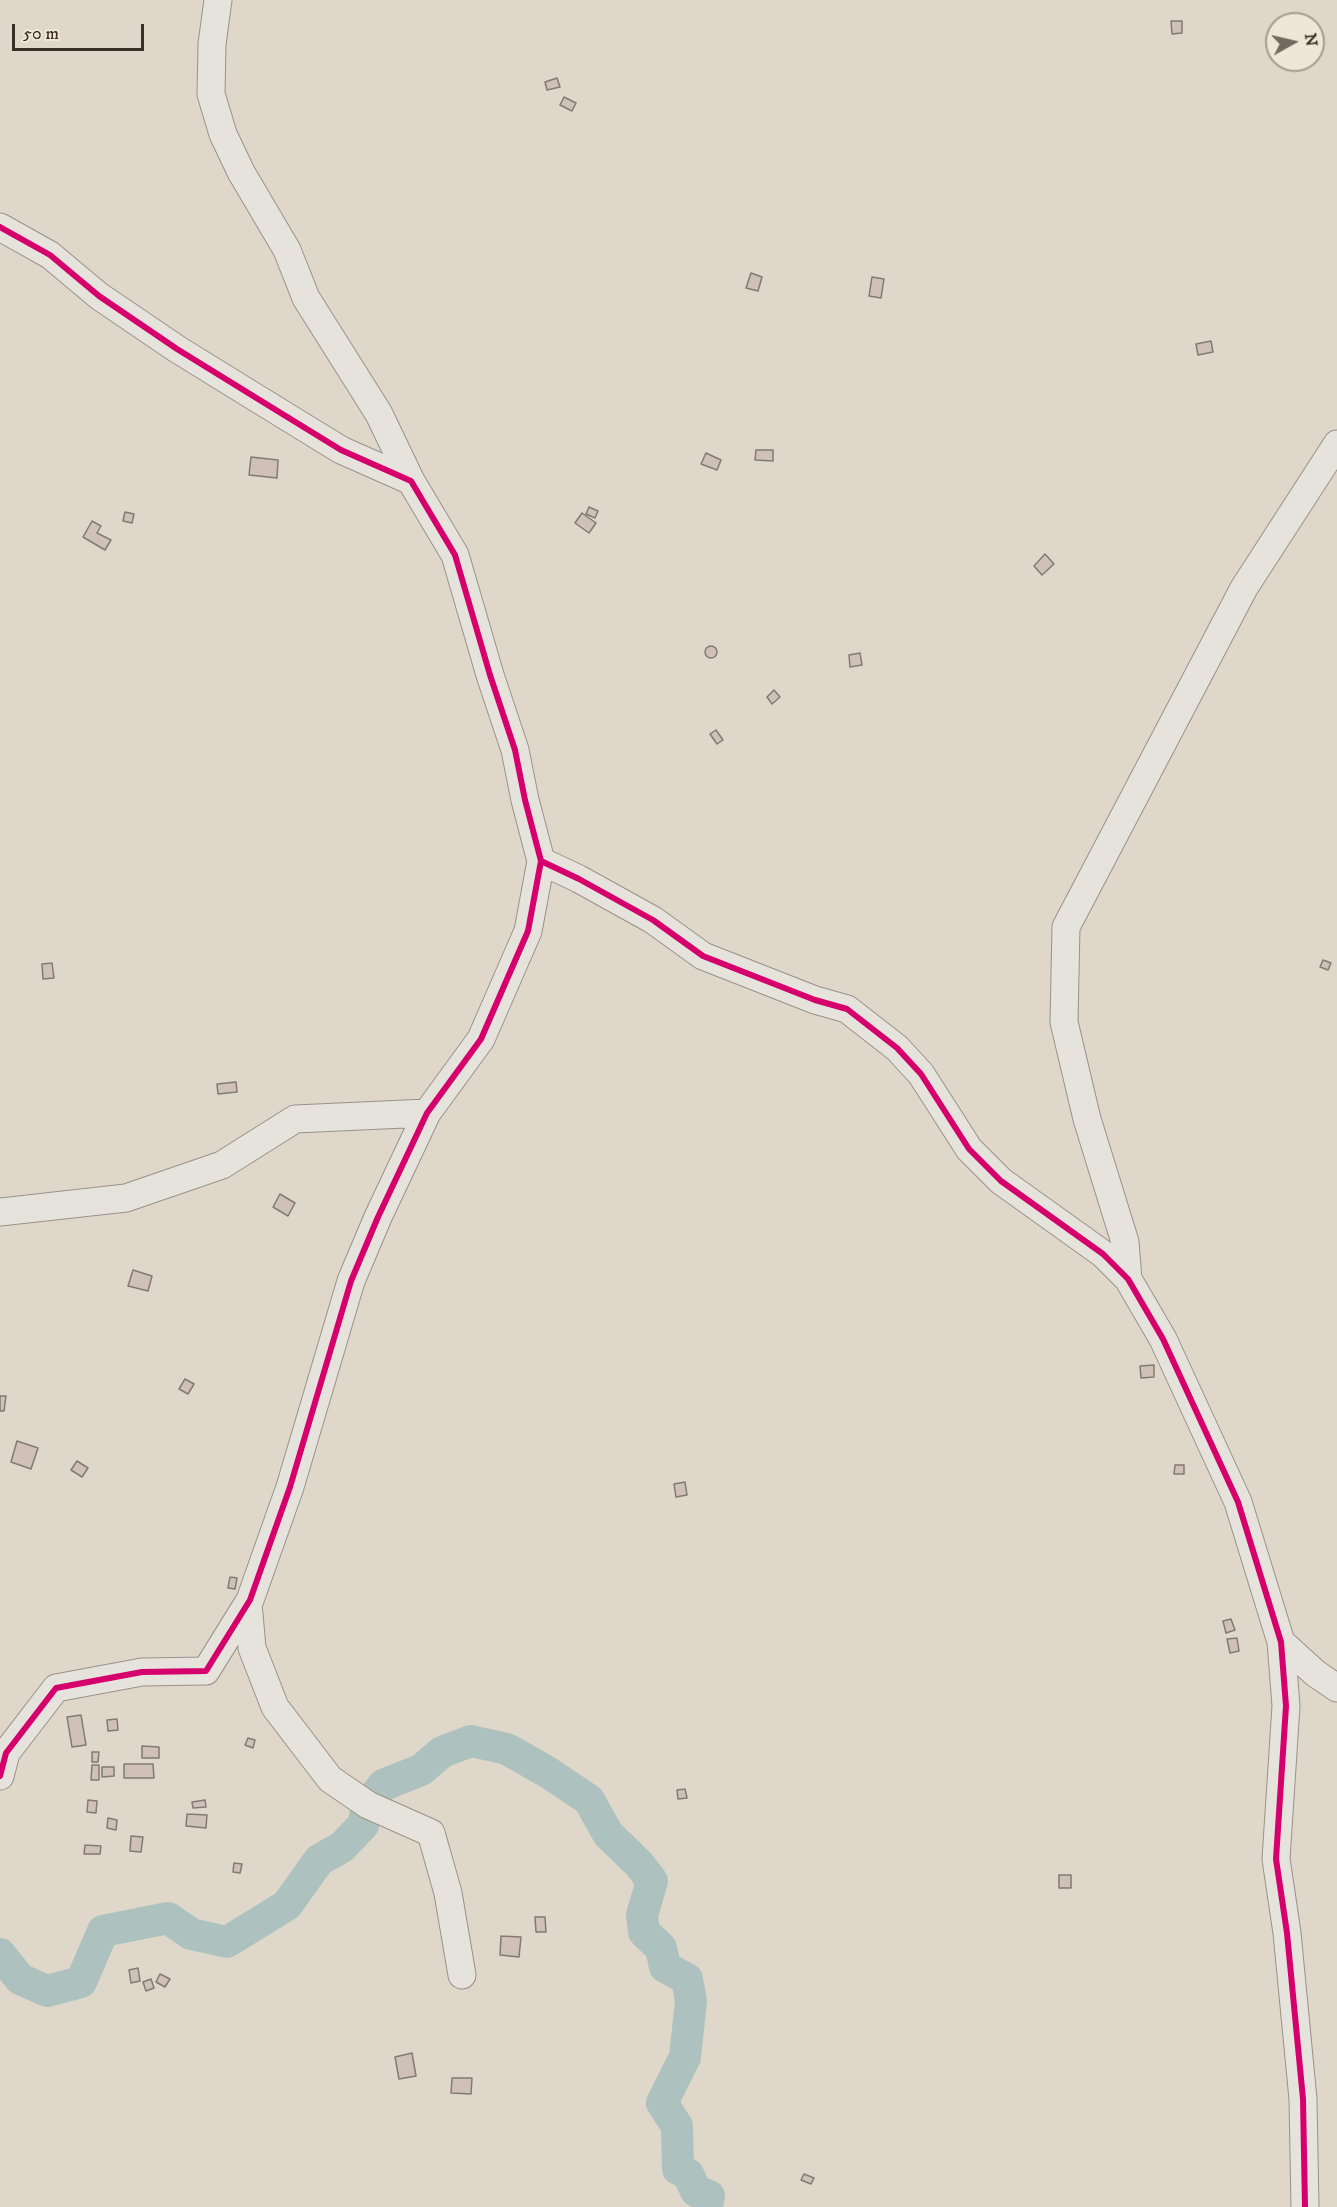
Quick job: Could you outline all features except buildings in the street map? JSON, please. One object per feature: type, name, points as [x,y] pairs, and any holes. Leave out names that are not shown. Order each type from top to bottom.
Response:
[{"type":"street","points":[[0,1776],[6,1753],[56,1688],[142,1672],[206,1671],[248,1604],[290,1487],[351,1281],[427,1113],[481,1039],[528,931],[541,861],[515,750],[454,555],[411,481],[379,414],[306,298],[287,250],[241,172],[223,134],[211,94],[212,44],[218,0]]},
{"type":"street","points":[[0,227],[50,255],[99,296],[177,349],[267,405],[341,450],[411,481]]},
{"type":"street","points":[[1128,1279],[1125,1242],[1088,1119],[1064,1022],[1066,927],[1244,588],[1337,444]]},
{"type":"street","points":[[541,861],[653,920],[703,956],[815,1000],[847,1009],[897,1048],[921,1074],[969,1149],[1001,1181],[1103,1254],[1128,1279],[1163,1339],[1238,1502],[1281,1642],[1286,1706],[1276,1859],[1287,1933],[1304,2099],[1305,2207]]},
{"type":"street","points":[[0,1212],[126,1198],[222,1165],[295,1119],[427,1113]]},
{"type":"street","points":[[248,1604],[252,1648],[275,1707],[330,1779],[368,1805],[430,1833],[448,1893],[462,1975]]},
{"type":"street","points":[[1281,1642],[1315,1673],[1337,1688]]},
{"type":"waterway","points":[[0,1954],[20,1979],[47,1991],[81,1982],[103,1931],[168,1918],[191,1934],[227,1942],[287,1905],[319,1860],[342,1847],[363,1825],[368,1805],[383,1785],[421,1770],[442,1752],[471,1741],[507,1749],[549,1773],[589,1800],[608,1834],[639,1864],[652,1881],[642,1915],[644,1932],[661,1948],[665,1967],[687,1979],[691,2001],[685,2057],[662,2103],[677,2126],[678,2169],[688,2174],[696,2191],[709,2196],[707,2207]]},
{"type":"cycle path","points":[[0,227],[50,255],[99,296],[177,349],[341,450],[411,481],[455,555],[490,675],[515,750],[541,861],[653,920],[703,956],[815,1000],[847,1009],[897,1048],[921,1074],[969,1149],[1001,1181],[1103,1254],[1128,1279],[1163,1339],[1238,1502],[1281,1642],[1286,1706],[1276,1859],[1287,1933],[1303,2099],[1305,2207]]},
{"type":"cycle path","points":[[0,1776],[6,1753],[56,1688],[142,1672],[206,1671],[250,1600],[290,1487],[351,1281],[427,1113],[481,1039],[528,931],[541,861]]}]
